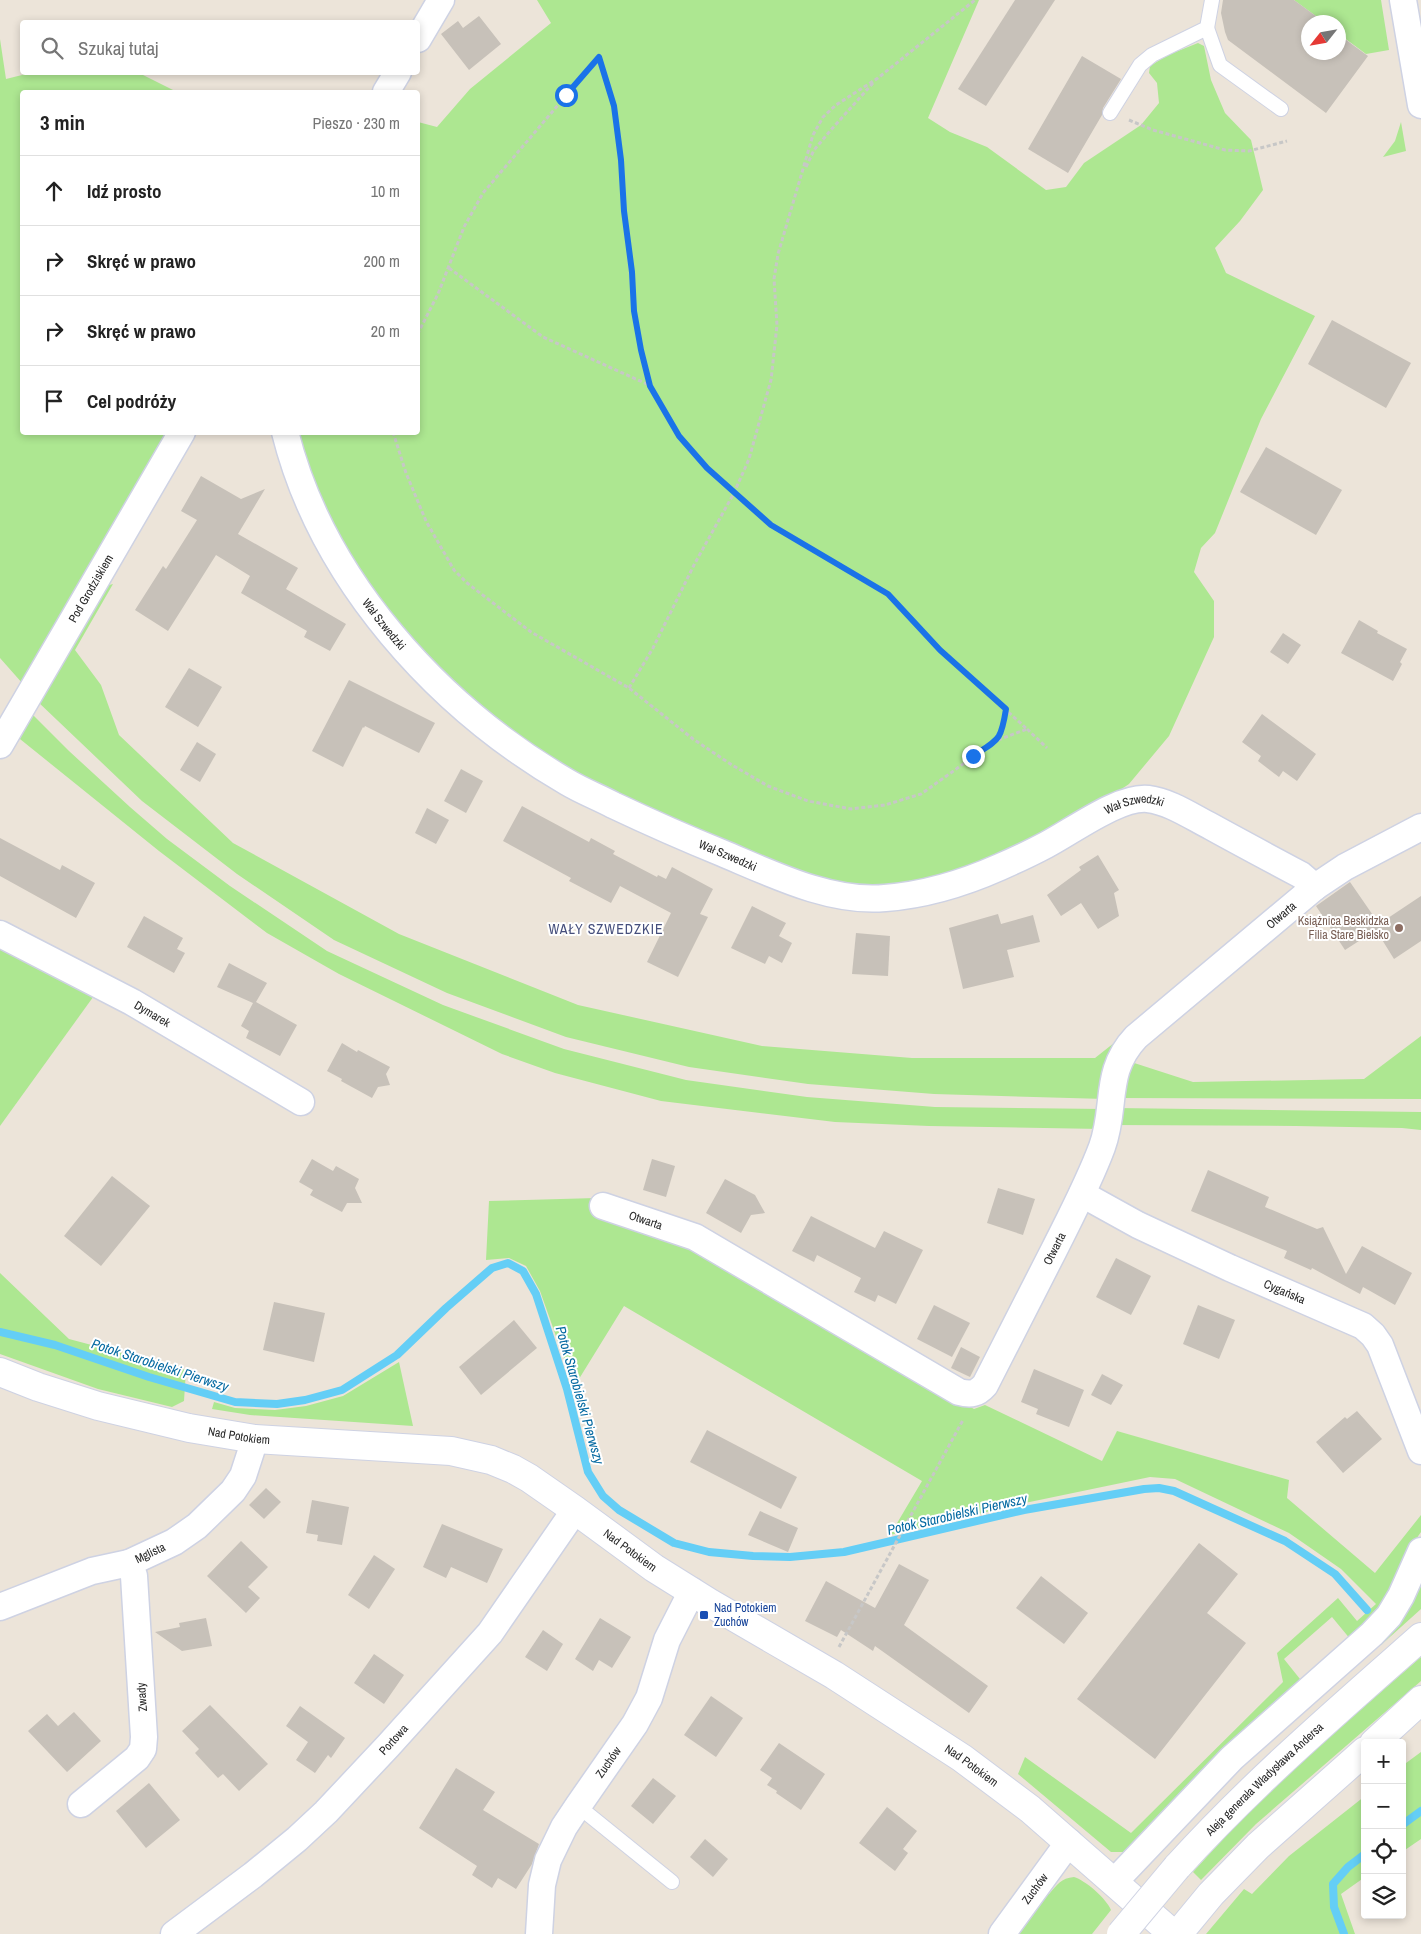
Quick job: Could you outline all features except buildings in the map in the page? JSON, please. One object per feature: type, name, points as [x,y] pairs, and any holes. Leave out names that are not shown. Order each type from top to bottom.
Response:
[{"type":"street","points":[[420,36],[441,0]]},
{"type":"street","points":[[1403,0],[1421,105]]},
{"type":"street","points":[[387,90],[396,75]]},
{"type":"street","name":"Pod Grodziskiem","points":[[0,745],[180,435]]},
{"type":"street","name":"Wał Szwedzki","points":[[286,435],[307,496],[328,542],[362,594],[402,647],[439,686],[480,724],[523,755],[570,784],[667,831],[770,873],[835,896],[884,898],[941,888],[981,875],[1047,844],[1117,805],[1142,799],[1164,803],[1177,809],[1300,875],[1314,886]]},
{"type":"street","name":"Otwarta","points":[[603,1206],[695,1237],[959,1392],[969,1395],[978,1392],[985,1385],[1082,1194],[1103,1145],[1116,1072],[1119,1060],[1126,1048],[1136,1037],[1314,886],[1345,867],[1421,828]]},
{"type":"street","name":"Dymarek","points":[[0,934],[132,1002],[301,1102]]},
{"type":"street","name":"Cygańska","points":[[1082,1194],[1147,1229],[1230,1268],[1363,1326],[1380,1345],[1421,1451]]},
{"type":"street","name":"Nad Potokiem","points":[[0,1372],[38,1387],[141,1417],[188,1428],[255,1439],[428,1449],[471,1455],[513,1469],[575,1510],[654,1568],[834,1675],[954,1752],[1030,1809],[1173,1934]]},
{"type":"street","name":"Mglista","points":[[0,1608],[92,1571],[129,1563],[174,1542],[197,1526],[227,1496],[243,1476],[255,1439]]},
{"type":"street","name":"Portowa","points":[[174,1934],[253,1875],[326,1812],[490,1633],[575,1510]]},
{"type":"street","points":[[1114,1882],[1232,1758],[1372,1634],[1389,1616],[1401,1596],[1421,1551]]},
{"type":"street","name":"Zwady","points":[[81,1804],[137,1758],[143,1749],[144,1737],[134,1576],[129,1563]]},
{"type":"street","name":"Zuchów","points":[[539,1934],[542,1885],[548,1860],[564,1827],[635,1724],[649,1698],[667,1640],[692,1592]]},
{"type":"street","name":"Aleja generała Władysława Andersa","points":[[1121,1934],[1177,1867],[1234,1806],[1299,1745],[1421,1637]]},
{"type":"street","points":[[1378,1739],[1421,1700]]},
{"type":"street","points":[[1178,1934],[1211,1894],[1258,1846],[1361,1755]]},
{"type":"street","name":"Zuchów","points":[[1002,1934],[1069,1842]]},
{"type":"lane","points":[[1212,0],[1206,28],[1220,65],[1281,109]]},
{"type":"lane","points":[[1110,113],[1132,76],[1152,54],[1206,28]]},
{"type":"lane","points":[[578,1806],[672,1882]]},
{"type":"path","points":[[629,688],[653,648],[734,493],[749,460],[771,380],[777,325],[774,290],[775,271],[786,223],[813,135],[823,118],[836,105],[878,78],[975,0]]},
{"type":"path","points":[[420,329],[438,294],[464,227],[482,193],[599,57],[614,106],[632,272],[634,311],[650,386],[679,436],[707,468],[771,525],[888,594],[940,650],[1047,748]]},
{"type":"path","points":[[802,174],[814,150],[878,78]]},
{"type":"path","points":[[1110,113],[1153,130],[1225,150],[1249,152],[1287,141]]},
{"type":"path","points":[[449,268],[543,337],[650,386]]},
{"type":"path","points":[[394,435],[406,473],[426,521],[454,570],[467,583],[531,632],[629,688],[693,739],[732,766],[768,786],[808,801],[851,808],[885,805],[921,794],[997,740],[1027,729]]},
{"type":"path","points":[[997,740],[1002,730],[1006,709]]},
{"type":"path","points":[[839,1648],[978,1392]]},
{"type":"green space","points":[[537,0],[979,0],[928,118],[950,132],[987,147],[1046,190],[1066,187],[1084,163],[1141,125],[1159,103],[1157,83],[1149,73],[1150,66],[1168,55],[1198,43],[1204,46],[1211,80],[1225,113],[1251,140],[1263,190],[1240,221],[1215,248],[1226,273],[1315,316],[1261,419],[1215,533],[1201,548],[1194,572],[1214,601],[1214,637],[1169,736],[1129,784],[1077,819],[979,871],[854,891],[776,868],[525,750],[406,642],[330,530],[295,435],[420,435],[420,123],[437,127],[470,89],[551,23]]},
{"type":"green space","points":[[1294,0],[1381,0],[1389,50],[1366,54],[1346,39],[1346,15],[1314,15]]},
{"type":"green space","points":[[0,39],[6,79],[22,75],[143,75],[173,90],[20,90],[20,435],[175,435],[23,684],[0,658]]},
{"type":"green space","points":[[1401,122],[1406,151],[1383,157],[1395,141]]},
{"type":"green space","points":[[113,584],[75,650],[101,685],[119,735],[233,843],[399,934],[578,1005],[762,1046],[912,1058],[1095,1058],[1119,1039],[1105,1099],[934,1094],[808,1084],[689,1067],[566,1037],[447,993],[334,940],[237,874],[142,801],[36,700],[98,588]]},
{"type":"green space","points":[[30,712],[130,807],[167,839],[230,886],[327,951],[443,1005],[564,1049],[686,1080],[807,1097],[935,1107],[1104,1109],[1101,1129],[929,1126],[835,1122],[661,1101],[555,1073],[502,1054],[339,974],[267,933],[159,851],[15,735]]},
{"type":"green space","points":[[0,942],[96,993],[0,1126]]},
{"type":"green space","points":[[1421,1036],[1421,1099],[1118,1098],[1128,1061],[1193,1082],[1364,1079]]},
{"type":"green space","points":[[1116,1108],[1421,1112],[1421,1130],[1296,1126],[1113,1125]]},
{"type":"green space","points":[[596,1198],[693,1244],[974,1409],[985,1405],[1102,1461],[1117,1431],[1289,1480],[1287,1498],[1375,1573],[1421,1515],[1421,1532],[1414,1542],[1390,1596],[1351,1640],[1332,1617],[1284,1659],[1300,1679],[1211,1764],[1130,1852],[1111,1852],[1018,1774],[1025,1757],[1131,1833],[1283,1682],[1277,1653],[1338,1598],[1357,1621],[1376,1604],[1341,1569],[1289,1533],[1175,1479],[1150,1477],[1020,1504],[890,1535],[922,1481],[624,1306],[574,1387],[540,1291],[526,1266],[509,1258],[486,1260],[489,1201]]},
{"type":"green space","points":[[0,1273],[69,1339],[186,1370],[184,1401],[172,1407],[98,1389],[0,1354]]},
{"type":"green space","points":[[399,1362],[413,1426],[250,1415],[212,1409],[214,1402],[235,1408],[275,1410],[306,1406],[343,1396]]},
{"type":"green space","points":[[1421,1571],[1421,1609],[1381,1645],[1378,1644]]},
{"type":"green space","points":[[1421,1657],[1421,1681],[1256,1824],[1201,1880],[1193,1872],[1246,1814],[1310,1754]]},
{"type":"green space","points":[[1421,1752],[1421,1839],[1406,1849],[1406,1784],[1406,1763]]},
{"type":"green space","points":[[1361,1799],[1361,1880],[1341,1894],[1355,1934],[1206,1934],[1244,1889],[1252,1894],[1289,1856]]},
{"type":"green space","points":[[1074,1877],[1095,1890],[1111,1910],[1092,1934],[1014,1934],[1044,1891],[1049,1894],[1062,1880]]},
{"type":"waterway","name":"Potok Starobielski Pierwszy","points":[[0,1332],[55,1345],[149,1377],[235,1402],[277,1404],[305,1400],[342,1390],[397,1355],[446,1308],[492,1268],[508,1263],[523,1271],[536,1294],[567,1389],[588,1472],[603,1496],[619,1510],[674,1543],[709,1552],[753,1556],[790,1557],[844,1552],[1024,1510],[1159,1488],[1174,1491],[1285,1541],[1335,1574],[1367,1610]]},
{"type":"waterway","points":[[1406,1822],[1421,1811]]},
{"type":"waterway","points":[[1344,1934],[1334,1907],[1333,1884],[1348,1867],[1361,1857]]},
{"type":"place","name":"Książnica Beskidzka Filia Stare Bielsko","points":[[1399,928]]},
{"type":"place","name":"Nad Potokiem Zuchów","points":[[704,1615]]},
{"type":"district","name":"WAŁY SZWEDZKIE","points":[[606,929]]},
{"type":"route","points":[[566,95],[599,57],[614,106],[632,272],[634,311],[641,350],[650,386],[679,436],[707,468],[771,525],[818,555],[888,594],[940,650],[1006,709],[1002,730],[997,740],[973,756]]}]
